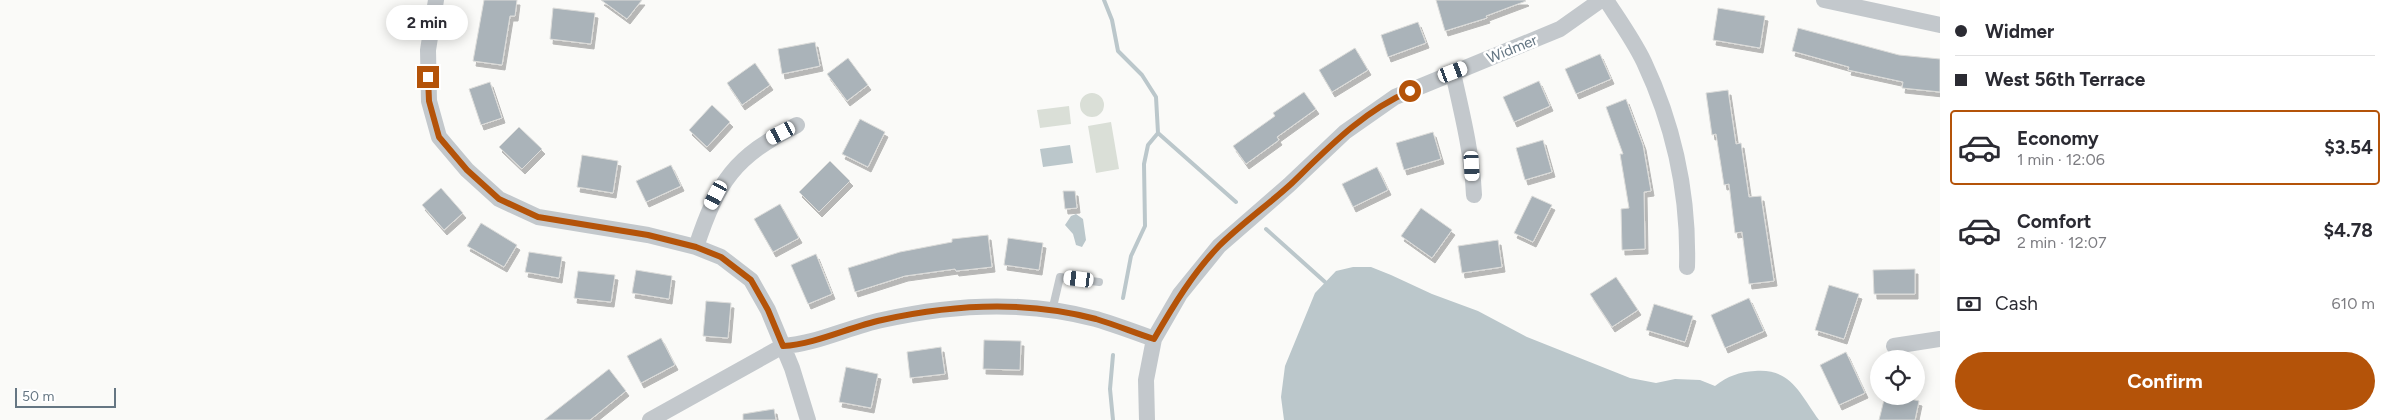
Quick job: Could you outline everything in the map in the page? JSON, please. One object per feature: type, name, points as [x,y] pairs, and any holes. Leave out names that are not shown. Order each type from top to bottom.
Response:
[{"type":"street","points":[[436,0],[428,50],[429,101],[439,137],[467,170],[499,199],[538,217],[648,235],[696,247],[721,257],[751,280],[768,310],[783,346],[808,420]]},
{"type":"street","name":"Widmer","points":[[1147,420],[1146,380],[1154,339],[1180,294],[1219,246],[1289,185],[1345,132],[1395,97],[1560,29],[1602,0]]},
{"type":"street","points":[[1606,0],[1643,61],[1677,151],[1685,195],[1688,232],[1687,267]]},
{"type":"street","points":[[1824,0],[1940,25]]},
{"type":"street","points":[[1453,72],[1467,133],[1474,195]]},
{"type":"street","points":[[696,247],[709,207],[722,183],[744,159],[765,141],[797,125]]},
{"type":"street","points":[[650,420],[783,346],[797,345],[855,326],[914,313],[982,305],[1052,311],[1098,320],[1154,339]]},
{"type":"street","points":[[1894,346],[1940,339]]},
{"type":"lane","points":[[1052,311],[1060,277],[1098,282]]},
{"type":"shaded area","points":[[1092,93],[1101,96],[1104,105],[1101,114],[1092,117],[1083,114],[1080,105],[1083,96]]},
{"type":"shaded area","points":[[1069,106],[1071,124],[1040,128],[1037,110]]},
{"type":"shaded area","points":[[1111,122],[1119,169],[1096,173],[1088,126]]},
{"type":"shaded area","points":[[1070,145],[1073,163],[1043,167],[1040,149]]},
{"type":"shaded area","points":[[1076,214],[1083,219],[1086,240],[1082,247],[1076,245],[1073,234],[1065,225],[1071,216]]},
{"type":"shaded area","points":[[1353,267],[1371,267],[1391,275],[1432,294],[1478,311],[1527,337],[1630,378],[1656,383],[1675,379],[1700,380],[1715,386],[1729,377],[1744,372],[1767,371],[1778,374],[1786,378],[1800,392],[1819,420],[1284,420],[1281,397],[1285,366],[1315,293],[1336,271]]},
{"type":"building","points":[[484,0],[517,0],[515,16],[510,16],[502,65],[473,61]]},
{"type":"building","points":[[601,0],[642,0],[627,19]]},
{"type":"building","points":[[1436,0],[1526,1],[1486,16],[1487,18],[1445,31]]},
{"type":"building","points":[[553,8],[595,13],[591,44],[550,39]]},
{"type":"building","points":[[1718,8],[1765,16],[1760,48],[1713,40]]},
{"type":"building","points":[[1418,22],[1426,43],[1388,57],[1381,35]]},
{"type":"building","points":[[1798,28],[1899,55],[1940,59],[1940,92],[1902,88],[1903,82],[1848,70],[1849,67],[1792,51]]},
{"type":"building","points":[[815,42],[820,66],[782,74],[778,49]]},
{"type":"building","points":[[1355,48],[1368,70],[1332,92],[1319,70]]},
{"type":"building","points":[[1600,54],[1611,79],[1576,94],[1565,69]]},
{"type":"building","points":[[848,58],[868,85],[847,101],[827,74]]},
{"type":"building","points":[[755,63],[770,85],[742,105],[727,83]]},
{"type":"building","points":[[1539,81],[1550,106],[1514,122],[1503,97]]},
{"type":"building","points":[[490,82],[502,118],[481,125],[469,89]]},
{"type":"building","points":[[1728,90],[1736,144],[1741,143],[1749,197],[1761,196],[1774,281],[1749,284],[1742,232],[1735,233],[1729,184],[1724,185],[1716,134],[1712,135],[1706,93]]},
{"type":"building","points":[[1304,92],[1316,109],[1277,137],[1279,140],[1246,164],[1233,146],[1275,116],[1273,113]]},
{"type":"building","points":[[1626,99],[1643,145],[1651,191],[1644,192],[1645,249],[1622,250],[1621,209],[1629,208],[1620,154],[1623,154],[1606,107]]},
{"type":"building","points":[[712,105],[730,122],[707,147],[689,130]]},
{"type":"building","points":[[860,119],[885,132],[868,167],[842,154]]},
{"type":"building","points":[[519,127],[542,149],[522,169],[499,147]]},
{"type":"building","points":[[1433,132],[1441,159],[1404,170],[1396,143]]},
{"type":"building","points":[[1543,140],[1552,172],[1525,180],[1516,148]]},
{"type":"building","points":[[582,155],[618,161],[613,193],[577,187]]},
{"type":"building","points":[[830,161],[850,181],[819,212],[799,192]]},
{"type":"building","points":[[671,165],[681,186],[646,202],[636,181]]},
{"type":"building","points":[[1377,167],[1388,190],[1353,207],[1342,184]]},
{"type":"building","points":[[441,188],[463,213],[444,230],[422,205]]},
{"type":"building","points":[[1063,191],[1075,191],[1077,208],[1065,209]]},
{"type":"building","points":[[1532,196],[1552,205],[1533,242],[1514,233]]},
{"type":"building","points":[[780,204],[799,238],[773,252],[754,219]]},
{"type":"building","points":[[1421,208],[1452,230],[1432,258],[1401,236]]},
{"type":"building","points":[[481,223],[517,245],[504,267],[467,246]]},
{"type":"building","points":[[988,235],[992,267],[956,271],[955,269],[905,276],[855,292],[848,268],[900,252],[952,242],[952,239]]},
{"type":"building","points":[[1008,238],[1043,243],[1039,270],[1004,265]]},
{"type":"building","points":[[1498,240],[1502,267],[1462,273],[1458,246]]},
{"type":"building","points":[[529,252],[562,257],[559,278],[525,272]]},
{"type":"building","points":[[816,254],[832,294],[808,304],[791,265]]},
{"type":"building","points":[[1915,269],[1915,294],[1874,294],[1873,270]]},
{"type":"building","points":[[636,270],[672,276],[669,299],[632,293]]},
{"type":"building","points":[[578,271],[615,275],[611,302],[574,298]]},
{"type":"building","points":[[1616,277],[1638,310],[1612,327],[1590,294]]},
{"type":"building","points":[[1829,285],[1859,294],[1844,339],[1815,330]]},
{"type":"building","points":[[1749,298],[1764,331],[1725,348],[1711,315]]},
{"type":"building","points":[[706,301],[731,303],[728,338],[703,336]]},
{"type":"building","points":[[1654,304],[1693,316],[1685,342],[1646,330]]},
{"type":"building","points":[[661,338],[675,365],[641,383],[627,356]]},
{"type":"building","points":[[984,340],[1021,341],[1020,370],[983,369]]},
{"type":"building","points":[[941,347],[945,374],[910,378],[907,352]]},
{"type":"building","points":[[1846,352],[1865,393],[1839,405],[1820,365]]},
{"type":"building","points":[[846,367],[878,374],[871,408],[839,402]]},
{"type":"building","points":[[609,369],[626,391],[590,420],[544,420]]},
{"type":"building","points":[[1883,405],[1918,405],[1915,420],[1879,420]]},
{"type":"building","points":[[774,409],[776,420],[743,420],[743,414]]},
{"type":"waterway","points":[[1104,0],[1112,20],[1118,51],[1142,75],[1156,97],[1158,133],[1236,202]]},
{"type":"waterway","points":[[1123,298],[1131,256],[1145,226],[1144,164],[1148,145],[1158,133]]},
{"type":"waterway","points":[[1266,229],[1325,282]]},
{"type":"waterway","points":[[1113,355],[1110,389],[1113,420]]},
{"type":"route","points":[[428,77],[429,101],[439,137],[467,170],[499,199],[538,217],[648,235],[696,247],[721,257],[751,280],[768,310],[783,346],[797,345],[855,326],[914,313],[982,305],[1045,309],[1072,314],[1098,320],[1154,339],[1180,294],[1219,246],[1289,185],[1345,132],[1395,97],[1410,91]]}]
